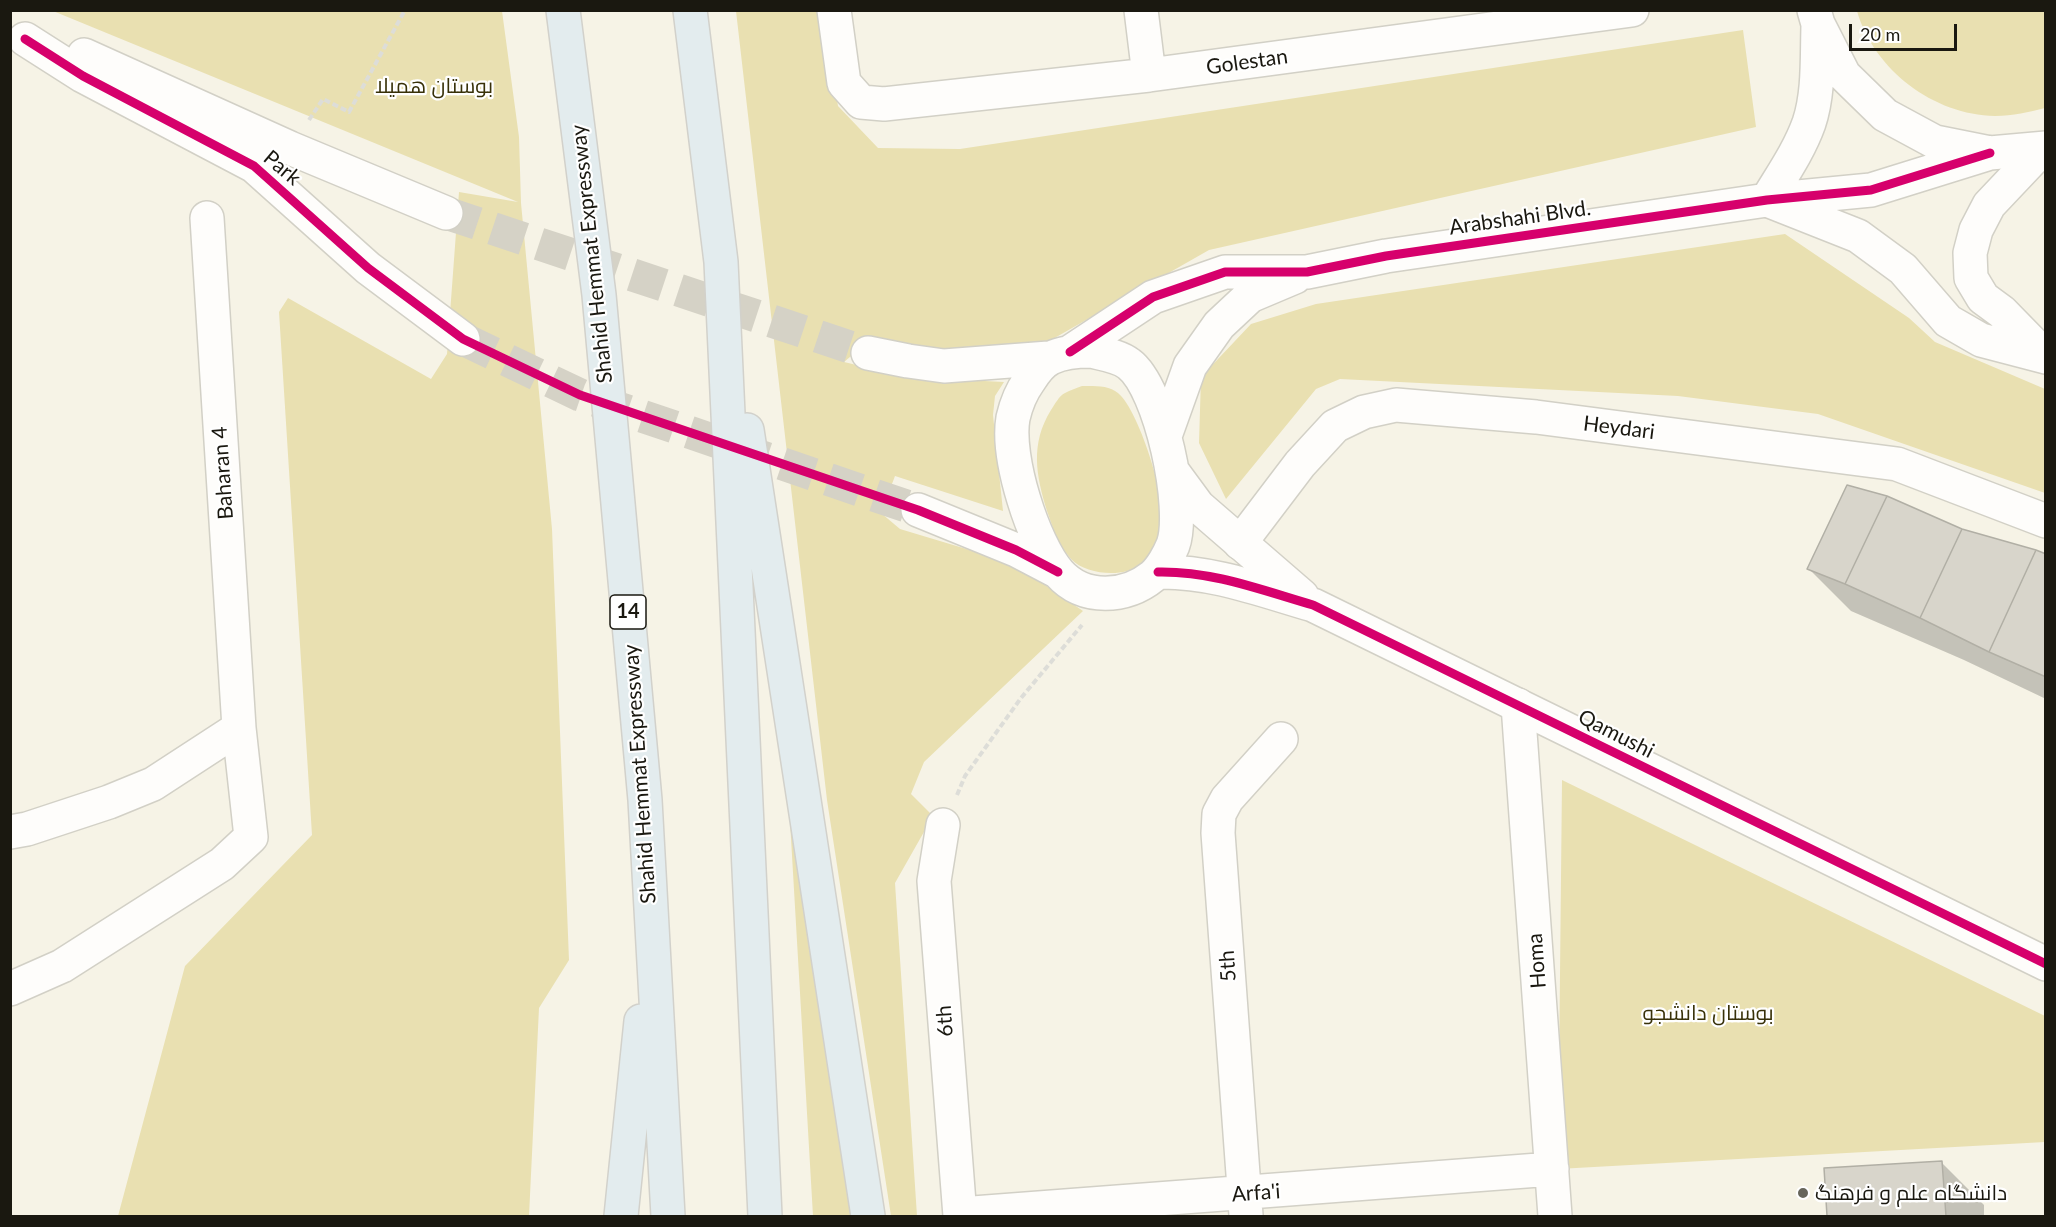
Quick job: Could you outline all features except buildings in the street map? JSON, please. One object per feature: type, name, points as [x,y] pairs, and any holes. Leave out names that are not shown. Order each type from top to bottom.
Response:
[{"type":"highway","name":"Shahid Hemmat Expressway","points":[[563,10],[599,295],[645,800],[668,1216]]},
{"type":"highway","points":[[690,10],[721,262],[868,1216]]},
{"type":"highway","points":[[721,262],[765,1216]]},
{"type":"highway","points":[[621,1216],[652,924]]},
{"type":"street","name":"Golestan","points":[[834,10],[844,83],[861,102],[884,104],[1149,75],[1452,22],[1632,10]]},
{"type":"street","points":[[1141,10],[1149,75]]},
{"type":"street","points":[[1816,17],[1844,75],[1885,115],[1935,142],[1990,153],[2044,148]]},
{"type":"street","points":[[1816,17],[1816,81],[1809,122],[1795,154],[1767,200],[1858,236],[1903,268],[1948,321],[1981,340],[2046,357]]},
{"type":"street","name":"Park","points":[[18,37],[92,57],[290,148],[446,213]]},
{"type":"street","name":"Park","points":[[18,37],[83,76],[254,166],[368,268],[463,339]]},
{"type":"street","points":[[2044,148],[1989,204],[1976,230],[1970,253],[1971,278],[1983,298],[2002,312],[2046,357]]},
{"type":"street","name":"Arabshahi Blvd.","points":[[1059,355],[1153,297],[1226,272],[1307,272],[1386,256],[1767,200],[1871,190],[1990,153]]},
{"type":"street","name":"Baharan 4","points":[[10,989],[62,966],[222,864],[251,837],[239,728],[207,218]]},
{"type":"street","name":"Arabshahi Blvd.","points":[[1165,436],[1190,366],[1219,325],[1251,296],[1307,272]]},
{"type":"street","points":[[868,353],[944,366],[1091,351],[1130,365],[1143,382],[1165,436],[1173,472],[1176,511],[1173,544],[1158,572],[1144,584],[1127,591],[1108,594],[1088,591],[1016,550],[918,510]]},
{"type":"street","points":[[1058,572],[1037,536],[1024,500],[1016,472],[1013,420],[1021,392],[1034,373],[1059,355]]},
{"type":"street","name":"Heydari","points":[[1240,543],[1300,464],[1335,426],[1364,411],[1396,405],[1536,417],[1897,464],[2046,520]]},
{"type":"street","name":"Qamushi","points":[[1173,472],[1198,506],[1312,605]]},
{"type":"street","name":"Qamushi","points":[[1158,572],[1185,571],[1210,575],[1312,605],[2046,964]]},
{"type":"street","name":"Homa","points":[[1518,705],[1555,1216]]},
{"type":"street","points":[[10,832],[63,818],[153,784],[239,728]]},
{"type":"street","name":"5th","points":[[1245,1205],[1218,833],[1219,814],[1227,798],[1281,739]]},
{"type":"street","name":"6th","points":[[943,825],[934,881],[960,1215]]},
{"type":"street","name":"Arfa'i","points":[[960,1215],[1245,1205],[1552,1169]]},
{"type":"path","points":[[290,148],[323,99],[349,112],[405,10]]},
{"type":"path","points":[[943,825],[965,776],[1021,698],[1108,594]]},
{"type":"green space","name":"بوستان همیلا","points":[[53,11],[502,11],[519,137],[521,203],[552,529],[569,960],[539,1008],[529,1216],[118,1216],[185,966],[312,835],[279,312],[288,298],[431,379],[447,354],[459,192],[518,202]]},
{"type":"green space","points":[[736,11],[822,11],[838,106],[878,148],[960,149],[1743,30],[1756,127],[1209,250],[1044,344],[949,353],[869,341],[844,362],[907,377],[1004,382],[995,396],[993,415],[1003,511],[895,476],[881,513],[900,529],[1013,563],[1083,611],[924,762],[911,794],[933,816],[895,883],[917,1216],[891,1216],[827,800]]},
{"type":"green space","points":[[1857,11],[2045,11],[2045,108],[2015,115],[1995,116],[1972,114],[1929,98],[1892,70],[1877,52],[1865,32]]},
{"type":"green space","points":[[1785,234],[1909,318],[1935,342],[2045,389],[2045,493],[1818,414],[1678,396],[1340,379],[1316,389],[1226,499],[1199,443],[1201,377],[1251,324],[1316,304]]},
{"type":"green space","points":[[1082,386],[1101,386],[1110,389],[1118,393],[1127,403],[1144,440],[1158,485],[1164,525],[1162,538],[1148,558],[1127,571],[1097,572],[1082,567],[1071,559],[1056,536],[1043,498],[1037,460],[1044,423],[1063,394]]},
{"type":"green space","name":"بوستان دانشجو","points":[[1562,780],[2045,1016],[2045,1142],[1558,1169]]},
{"type":"green space","points":[[789,804],[847,1193],[851,1216],[813,1216]]},
{"type":"tunnel","points":[[446,213],[868,353]]},
{"type":"tunnel","points":[[463,339],[580,395],[918,510]]},
{"type":"cycle path","points":[[25,39],[83,76],[254,166],[368,268],[463,339],[580,395],[918,510],[1016,550],[1058,572]]},
{"type":"cycle path","points":[[1070,352],[1153,297],[1225,272],[1307,272],[1386,256],[1767,200],[1871,190],[1990,153]]},
{"type":"cycle path","points":[[1158,572],[1218,578],[1313,605],[2046,964]]},
{"type":"place","name":"دانشگاه علم و فرهنگ","points":[[1803,1193]]}]
